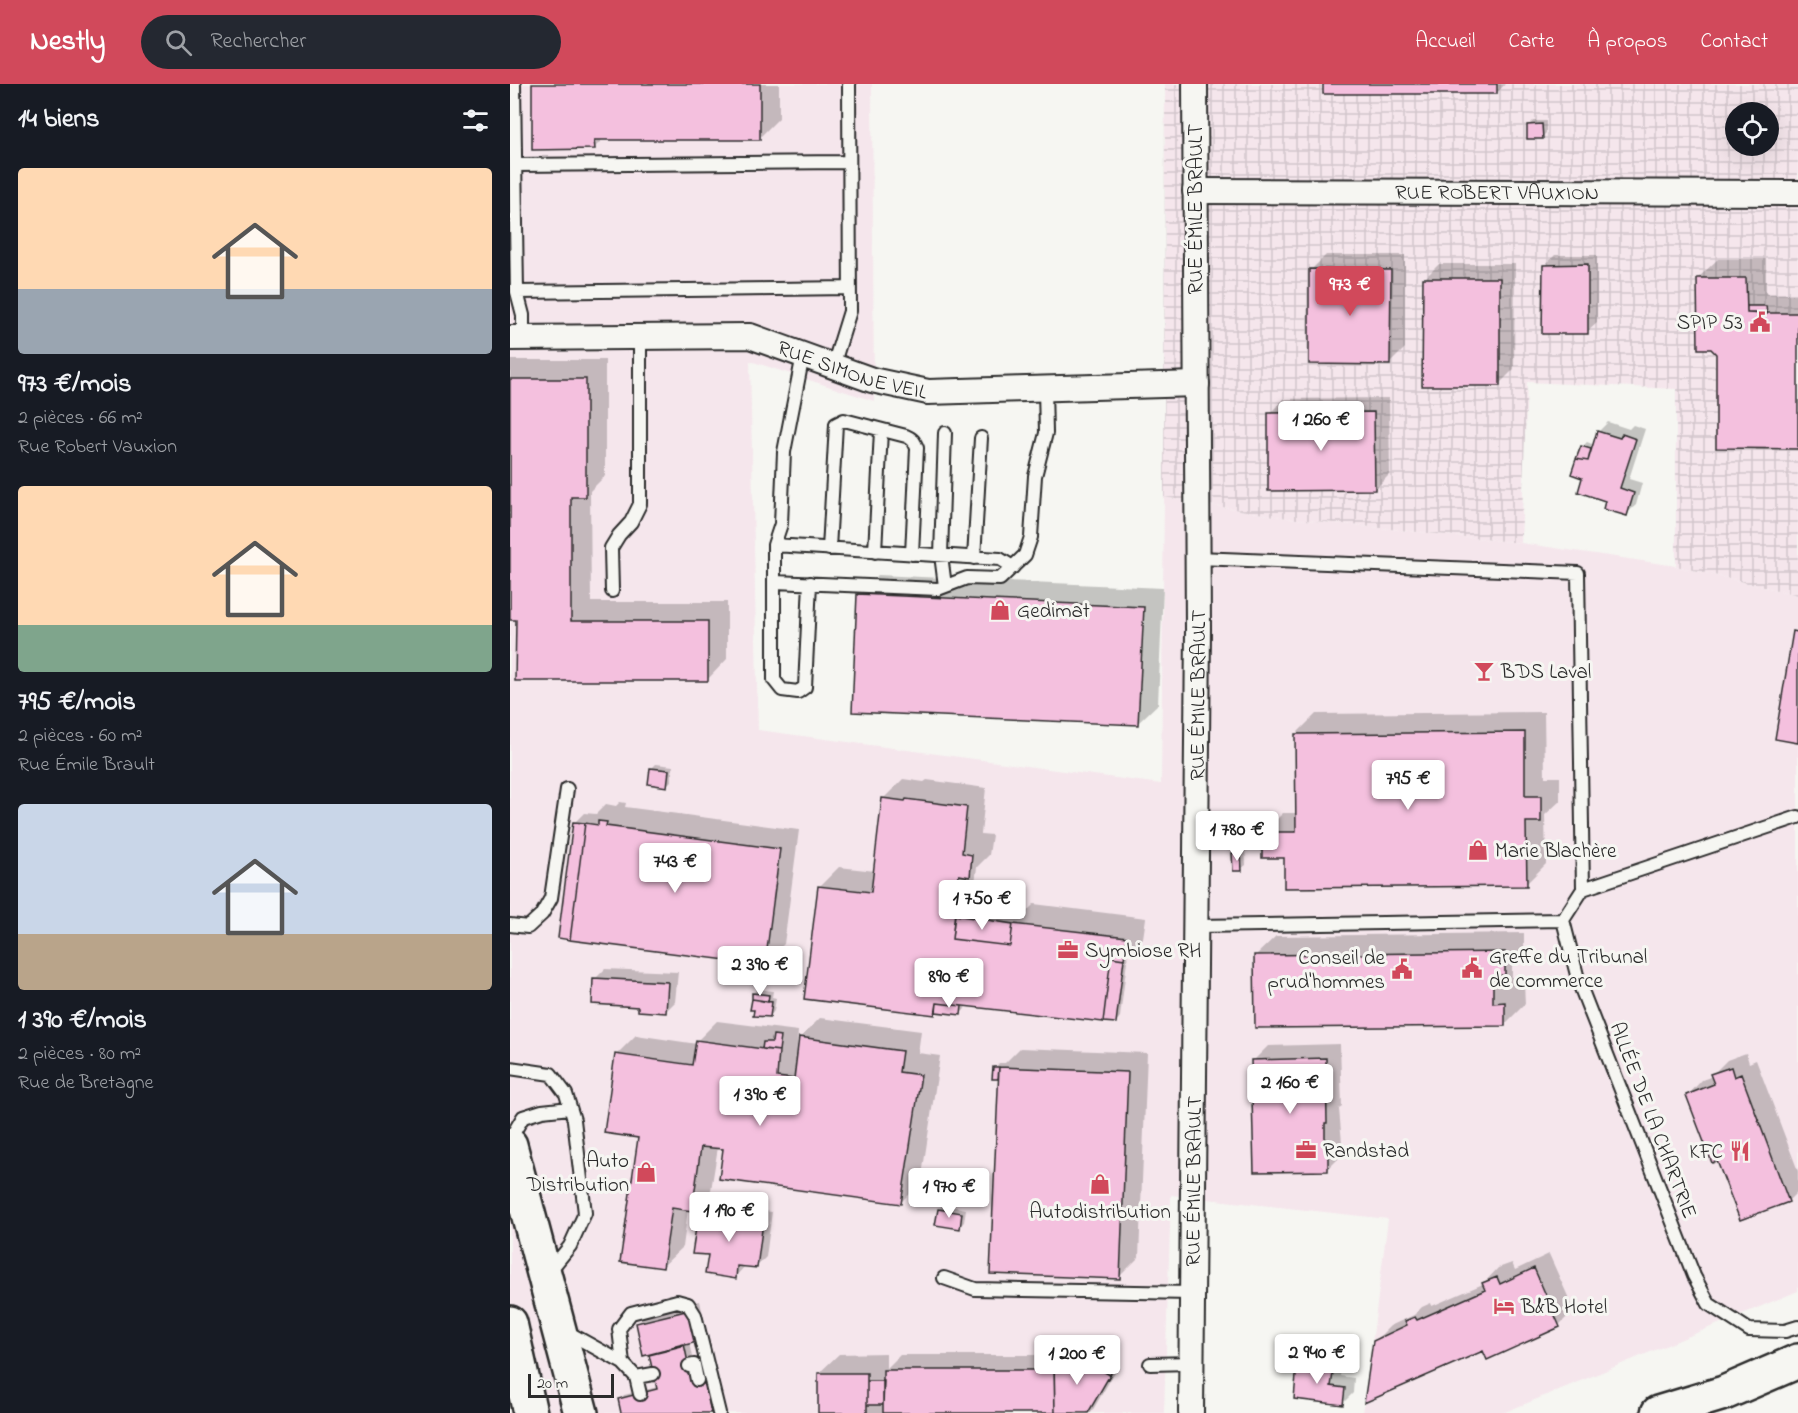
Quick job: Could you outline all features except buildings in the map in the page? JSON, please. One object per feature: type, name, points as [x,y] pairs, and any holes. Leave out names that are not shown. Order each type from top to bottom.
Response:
[{"type":"main road","points":[[510,1145],[581,1413]]},
{"type":"main road","points":[[510,1323],[530,1413]]},
{"type":"main road","points":[[1658,1413],[1724,1393],[1798,1361]]},
{"type":"main road","points":[[1694,1413],[1724,1393]]},
{"type":"street","name":"RUE ÉMILE BRAULT","points":[[1191,1413],[1198,558],[1195,84]]},
{"type":"street","name":"RUE ROBERT VAUXION","points":[[1195,191],[1798,193]]},
{"type":"street","name":"RUE SIMONE VEIL","points":[[516,338],[750,336],[872,380],[928,392],[1197,384]]},
{"type":"lane","points":[[514,84],[517,292],[523,315],[516,338]]},
{"type":"lane","points":[[833,366],[850,311],[849,84]]},
{"type":"lane","points":[[516,165],[849,162]]},
{"type":"lane","points":[[517,292],[850,288]]},
{"type":"lane","points":[[612,591],[611,548],[631,522],[640,504],[640,337]]},
{"type":"lane","points":[[803,355],[784,452],[781,524],[774,545],[774,680],[783,690],[790,692],[798,692],[805,687],[810,583]]},
{"type":"lane","points":[[775,582],[938,589],[967,578],[1000,579],[1025,555],[1031,537],[1035,476],[1046,433],[1045,388]]},
{"type":"lane","points":[[829,549],[836,424],[844,420],[913,439],[917,448],[912,554]]},
{"type":"lane","points":[[875,552],[881,430]]},
{"type":"lane","points":[[945,433],[941,555],[945,586]]},
{"type":"lane","points":[[974,558],[981,438]]},
{"type":"lane","points":[[774,545],[1000,559],[1013,567]]},
{"type":"lane","points":[[1196,926],[1563,920],[1583,889],[1578,573],[1198,558]]},
{"type":"lane","points":[[510,925],[528,927],[542,914],[551,898],[567,789]]},
{"type":"lane","points":[[1583,889],[1798,818]]},
{"type":"lane","name":"ALLÉE DE LA CHARTRIE","points":[[1563,920],[1579,983],[1694,1276],[1709,1304],[1749,1330],[1785,1331],[1798,1327]]},
{"type":"lane","points":[[510,1068],[551,1074],[566,1094],[574,1120],[585,1213],[570,1245],[546,1276]]},
{"type":"lane","points":[[510,1139],[523,1117],[542,1111],[570,1108]]},
{"type":"lane","points":[[944,1278],[975,1289],[1192,1293]]},
{"type":"lane","points":[[623,1363],[619,1329],[631,1313],[677,1301],[688,1304],[695,1315],[719,1413]]},
{"type":"lane","points":[[559,1328],[623,1363],[636,1377],[640,1394]]},
{"type":"lane","points":[[1150,1364],[1192,1363]]},
{"type":"lane","points":[[688,1366],[694,1365],[697,1380]]},
{"type":"lane","points":[[636,1377],[653,1374]]},
{"type":"shaded area","points":[[510,84],[872,84],[874,401],[750,361],[758,730],[1161,784],[1164,497],[1287,518],[1521,543],[1676,566],[1798,595],[1798,1291],[1503,1413],[1363,1413],[1388,1219],[1171,1195],[1164,1413],[510,1413]]},
{"type":"shaded area","points":[[1165,84],[1798,84],[1798,595],[1676,566],[1676,389],[1527,382],[1521,543],[1287,518],[1164,497]]},
{"type":"place","name":"SPIP 53","points":[[1760,322]]},
{"type":"place","name":"Gedimat","points":[[1000,610]]},
{"type":"place","name":"BDS Laval","points":[[1484,671]]},
{"type":"place","name":"Marie Blachère","points":[[1478,850]]},
{"type":"place","name":"Symbiose RH","points":[[1068,950]]},
{"type":"place","name":"Greffe du Tribunal de commerce","points":[[1472,968]]},
{"type":"place","name":"Conseil de prud'hommes","points":[[1402,969]]},
{"type":"place","name":"Randstad","points":[[1306,1150]]},
{"type":"place","name":"KFC","points":[[1740,1151]]},
{"type":"place","name":"Auto Distribution","points":[[646,1172]]},
{"type":"place","name":"Autodistribution","points":[[1100,1184]]},
{"type":"place","name":"B&B Hotel","points":[[1504,1306]]}]
